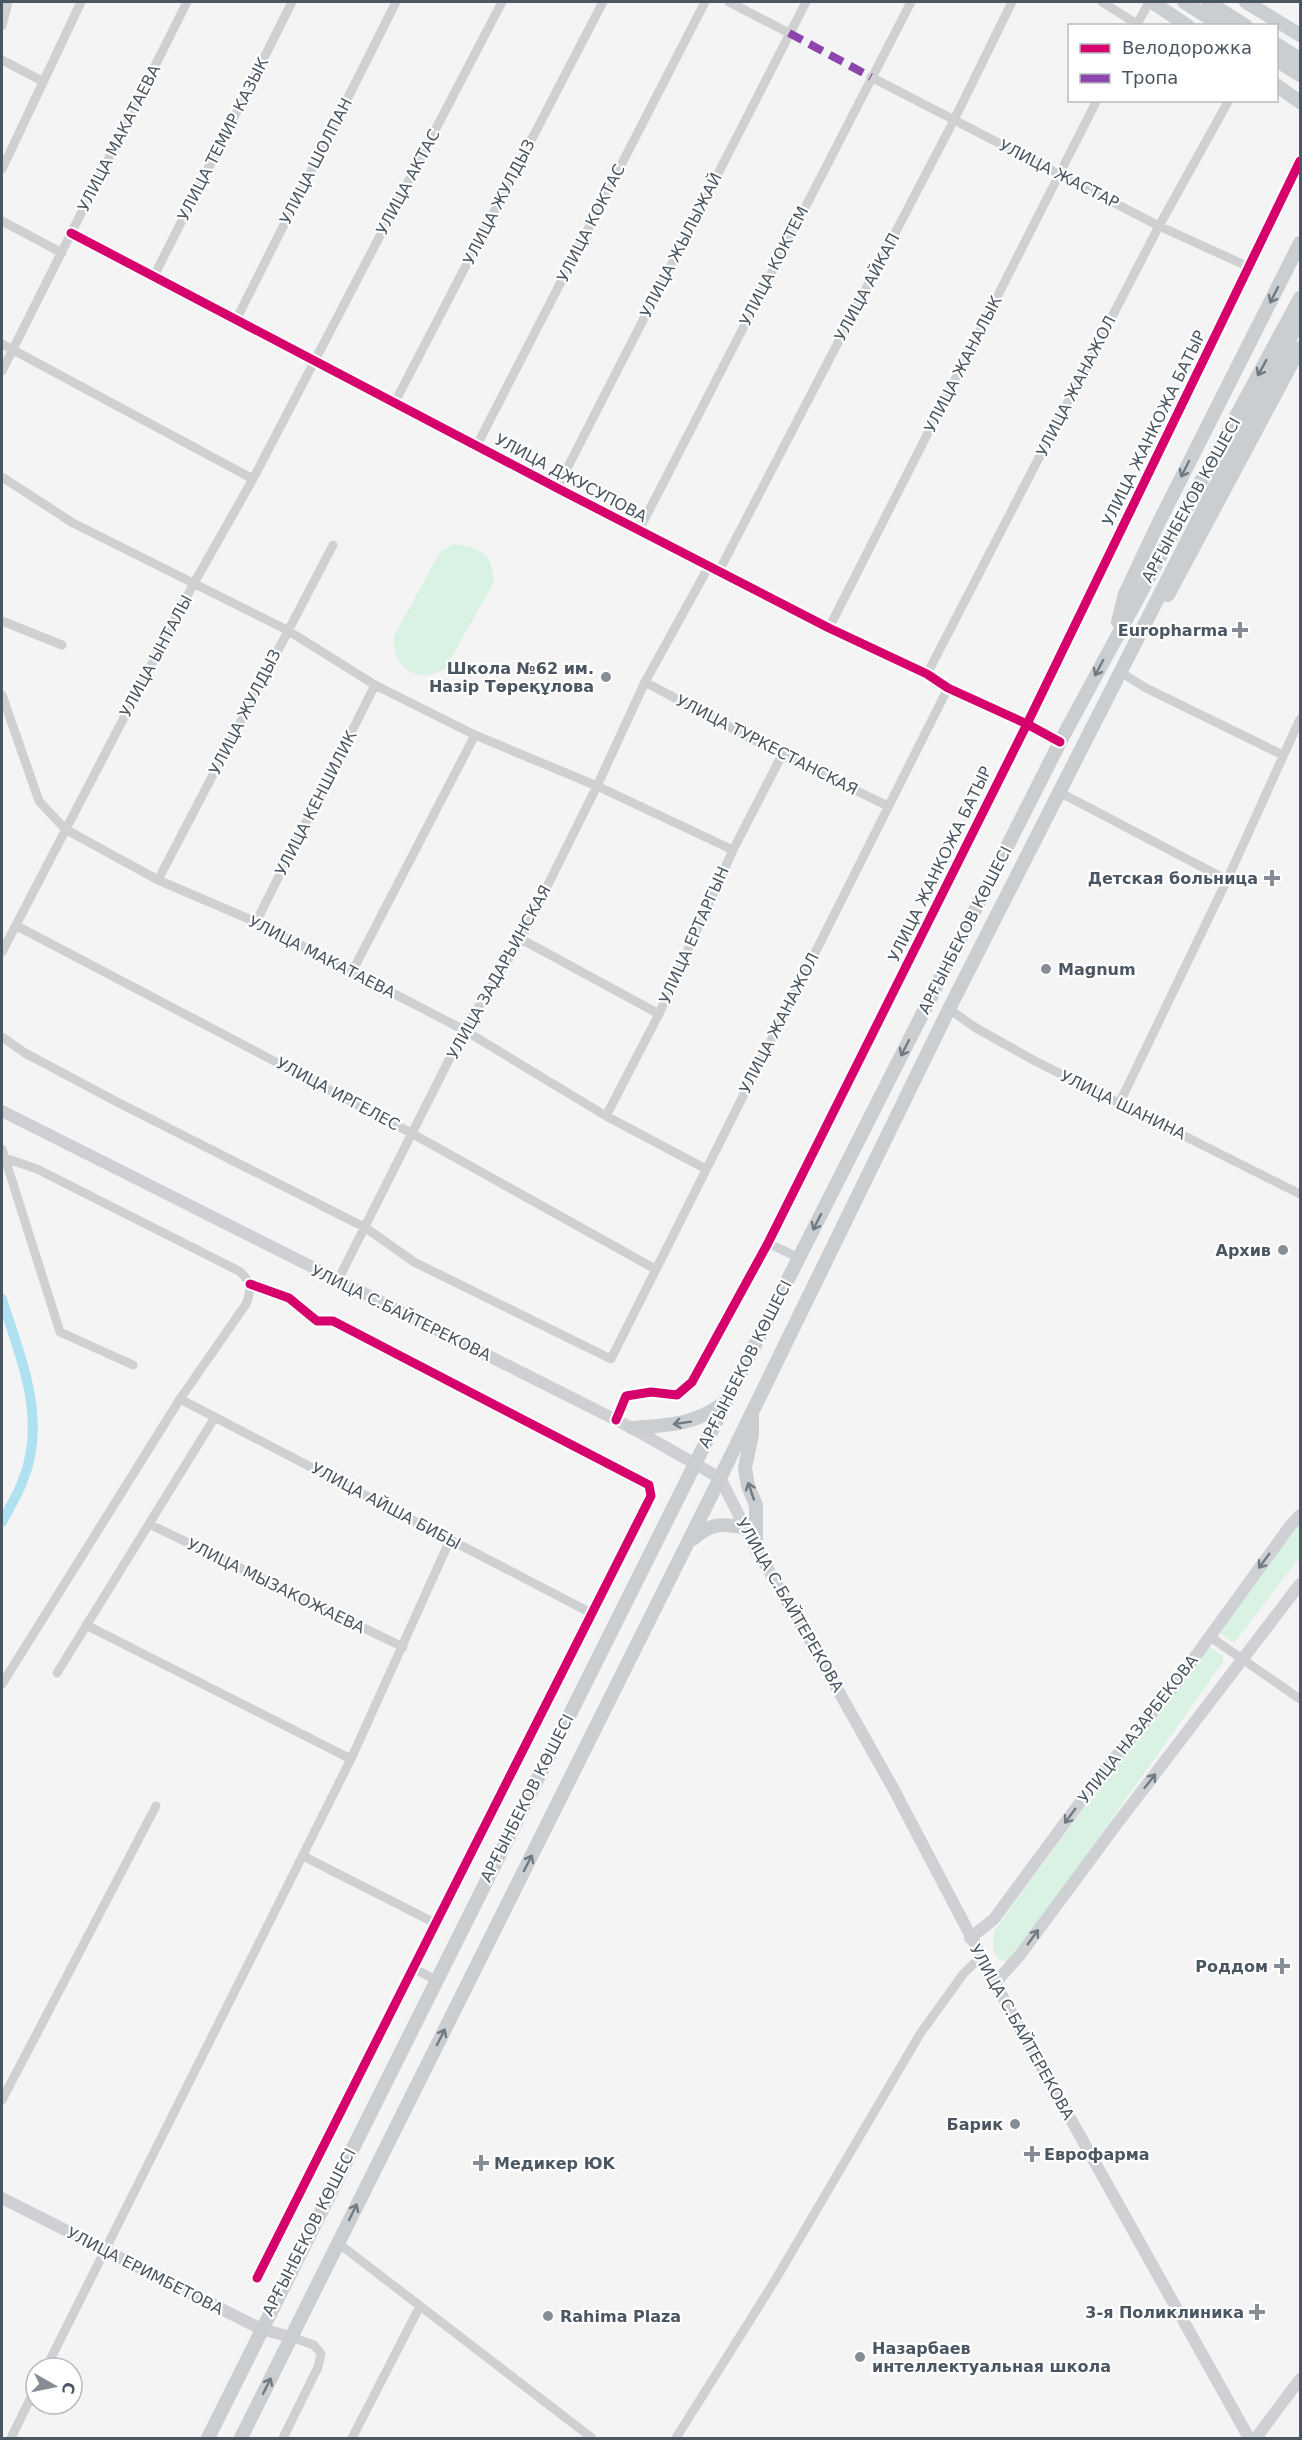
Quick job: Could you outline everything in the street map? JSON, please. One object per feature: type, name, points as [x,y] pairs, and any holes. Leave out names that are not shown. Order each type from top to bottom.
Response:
[{"type":"main road","points":[[1150,2],[1185,24]]},
{"type":"main road","points":[[1184,2],[1219,24]]},
{"type":"main road","points":[[1208,2],[1243,24]]},
{"type":"main road","points":[[1246,2],[1300,35]]},
{"type":"main road","points":[[1278,45],[1300,59]]},
{"type":"main road","points":[[1278,61],[1300,75]]},
{"type":"main road","points":[[1278,87],[1300,102]]},
{"type":"main road","points":[[1114,641],[1125,594],[1300,243]]},
{"type":"main road","name":"АРҒЫНБЕКОВ КӨШЕСІ","points":[[208,2439],[726,1401],[1060,742],[1300,298]]},
{"type":"main road","name":"АРҒЫНБЕКОВ КӨШЕСІ","points":[[241,2439],[720,1479],[949,1009],[1300,319]]},
{"type":"main road","points":[[1133,646],[1154,619],[1183,572],[1300,348]]},
{"type":"main road","name":"УЛИЦА С.БАЙТЕРЕКОВА","points":[[2,1111],[337,1282],[632,1428],[720,1479],[756,1549],[888,1778],[970,1938],[1249,2439]]},
{"type":"main road","points":[[632,1428],[688,1423],[708,1414],[726,1401]]},
{"type":"main road","points":[[752,1414],[752,1434],[745,1468],[748,1486],[756,1505],[756,1549]]},
{"type":"main road","name":"УЛИЦА НАЗАРБЕКОВА","points":[[970,1938],[994,1919],[1098,1778],[1171,1690],[1300,1515]]},
{"type":"main road","points":[[687,1545],[703,1529],[711,1526],[731,1525],[745,1528]]},
{"type":"main road","points":[[996,1982],[1020,1954],[1300,1584]]},
{"type":"main road","name":"УЛИЦА ЕРИМБЕТОВА","points":[[2,2198],[261,2329],[291,2337]]},
{"type":"main road","points":[[1256,2439],[1300,2379]]},
{"type":"street","points":[[2,26],[8,2]]},
{"type":"street","points":[[2,169],[81,2]]},
{"type":"street","name":"УЛИЦА МАКАТАЕВА","points":[[2,371],[187,2]]},
{"type":"street","name":"УЛИЦА ТЕМИР КАЗЫК","points":[[154,276],[292,2]]},
{"type":"street","name":"УЛИЦА ШОЛПАН","points":[[236,320],[396,2]]},
{"type":"street","name":"УЛИЦА АКТАС","points":[[314,362],[502,2]]},
{"type":"street","name":"УЛИЦА ЖУЛДЫЗ","points":[[395,402],[603,2]]},
{"type":"street","name":"УЛИЦА КОКТАС","points":[[477,445],[705,2]]},
{"type":"street","points":[[729,2],[789,33]]},
{"type":"street","name":"УЛИЦА ЖЫЛЫЖАЙ","points":[[557,488],[806,2]]},
{"type":"street","name":"УЛИЦА КОКТЕМ","points":[[639,530],[911,2]]},
{"type":"street","name":"УЛИЦА АЙКАП","points":[[719,571],[954,120],[1012,2]]},
{"type":"street","points":[[1102,2],[1135,24]]},
{"type":"street","points":[[1138,24],[1150,2]]},
{"type":"street","points":[[2,60],[42,81]]},
{"type":"street","name":"УЛИЦА ЖАСТАР","points":[[870,78],[1159,226],[1249,267]]},
{"type":"street","name":"УЛИЦА ЖАНАЛЫК","points":[[829,628],[1096,102]]},
{"type":"street","name":"УЛИЦА ЖАНАЖОЛ","points":[[927,674],[1159,226],[1228,102]]},
{"type":"street","name":"УЛИЦА ЖАНКОЖА БАТЫР","points":[[616,1420],[626,1396],[651,1392],[677,1395],[692,1382],[768,1243],[1027,724],[1300,162]]},
{"type":"street","points":[[2,221],[62,253]]},
{"type":"street","name":"УЛИЦА ДЖУСУПОВА","points":[[71,233],[314,362],[829,628],[927,674],[948,688],[1027,724],[1060,742]]},
{"type":"street","points":[[2,344],[253,479]]},
{"type":"street","name":"УЛИЦА ЫНТАЛЫ","points":[[2,952],[194,585],[314,362]]},
{"type":"street","points":[[2,477],[73,523],[287,630],[375,685],[475,735],[597,786],[733,850]]},
{"type":"street","name":"УЛИЦА ЖУЛДЫЗ","points":[[158,880],[333,545]]},
{"type":"street","name":"УЛИЦА ЗАДАРЬИНСКАЯ","points":[[337,1282],[464,1030],[521,939],[597,786],[645,682],[709,566]]},
{"type":"street","points":[[2,621],[62,645]]},
{"type":"street","points":[[1120,672],[1146,688],[1283,755]]},
{"type":"street","name":"УЛИЦА ТУРКЕСТАНСКАЯ","points":[[645,682],[888,807]]},
{"type":"street","name":"УЛИЦА КЕНШИЛИК","points":[[256,922],[375,685]]},
{"type":"street","name":"УЛИЦА ЖАНАЖОЛ","points":[[366,1228],[414,1262],[611,1359],[948,688]]},
{"type":"street","name":"УЛИЦА МАКАТАЕВА","points":[[2,695],[39,801],[65,829],[158,880],[256,922],[464,1030],[606,1116],[706,1169]]},
{"type":"street","points":[[1120,1102],[1227,880],[1300,719]]},
{"type":"street","points":[[352,972],[475,735]]},
{"type":"street","name":"УЛИЦА ЕРТАРГЫН","points":[[606,1116],[659,1014],[733,850],[782,754]]},
{"type":"street","points":[[1059,792],[1227,880]]},
{"type":"street","name":"УЛИЦА ИРГЕЛЕС","points":[[17,926],[412,1134],[655,1269]]},
{"type":"street","points":[[521,939],[659,1014]]},
{"type":"street","name":"УЛИЦА ШАНИНА","points":[[949,1009],[976,1028],[1035,1061],[1300,1194]]},
{"type":"street","points":[[2,1037],[25,1053],[107,1097],[366,1228]]},
{"type":"street","points":[[3,1154],[239,1271],[250,1284],[289,1298],[317,1321],[333,1321],[649,1485],[651,1496],[257,2278]]},
{"type":"street","points":[[3,1154],[60,1332],[133,1365]]},
{"type":"street","points":[[768,1243],[798,1258]]},
{"type":"street","points":[[2,1684],[180,1399],[246,1304],[251,1292],[250,1284]]},
{"type":"street","name":"УЛИЦА АЙША БИБЫ","points":[[180,1399],[591,1614]]},
{"type":"street","points":[[57,1672],[215,1417]]},
{"type":"street","name":"УЛИЦА МЫЗАКОЖАЕВА","points":[[149,1524],[403,1647]]},
{"type":"street","points":[[52,2356],[351,1759],[450,1540]]},
{"type":"street","points":[[86,1625],[351,1759]]},
{"type":"street","points":[[1209,1636],[1300,1699]]},
{"type":"street","points":[[2,2100],[156,1806]]},
{"type":"street","points":[[303,1856],[435,1923]]},
{"type":"street","points":[[676,2439],[774,2282],[920,2034],[964,1973],[981,1957]]},
{"type":"street","points":[[413,1968],[436,1980]]},
{"type":"street","points":[[338,2243],[592,2439]]},
{"type":"street","points":[[352,2439],[420,2306]]},
{"type":"street","points":[[283,2439],[318,2367],[321,2354],[314,2345],[291,2337]]},
{"type":"street","points":[[10,2439],[24,2411]]},
{"type":"green space","points":[[454,544],[478,550],[488,558],[494,582],[445,669],[427,675],[411,672],[405,669],[397,658],[394,636],[440,552]]},
{"type":"green space","points":[[1300,1512],[1300,1557],[1234,1643],[1216,1630]]},
{"type":"green space","points":[[1201,1646],[1211,1648],[1223,1656],[1223,1662],[1012,1960],[1000,1960],[993,1947],[995,1930]]},
{"type":"waterway","points":[[2,1299],[29,1388],[33,1434],[30,1457],[23,1480],[2,1522]]},
{"type":"marked path","points":[[789,33],[871,77]]},
{"type":"cycle path","points":[[616,1420],[626,1396],[651,1392],[677,1395],[692,1382],[768,1243],[1027,724],[1300,161]]},
{"type":"cycle path","points":[[71,233],[829,628],[927,674],[948,688],[1027,724],[1060,742]]},
{"type":"cycle path","points":[[250,1284],[289,1298],[317,1321],[333,1321],[649,1485],[651,1496],[257,2278]]},
{"type":"place","name":"Europharma","points":[[1240,630]]},
{"type":"place","name":"Школа №62 им. Назір Төреқұлова","points":[[606,677]]},
{"type":"place","name":"Детская больница","points":[[1272,878]]},
{"type":"place","name":"Magnum","points":[[1046,969]]},
{"type":"place","name":"Архив","points":[[1283,1250]]},
{"type":"place","name":"Роддом","points":[[1282,1966]]},
{"type":"place","name":"Барик","points":[[1015,2124]]},
{"type":"place","name":"Еврофарма","points":[[1032,2154]]},
{"type":"place","name":"Медикер ЮK","points":[[481,2163]]},
{"type":"place","name":"3-я Поликлиника","points":[[1257,2312]]},
{"type":"place","name":"Rahima Plaza","points":[[548,2316]]},
{"type":"place","name":"Назарбаев интеллектуальная школа","points":[[860,2357]]}]
